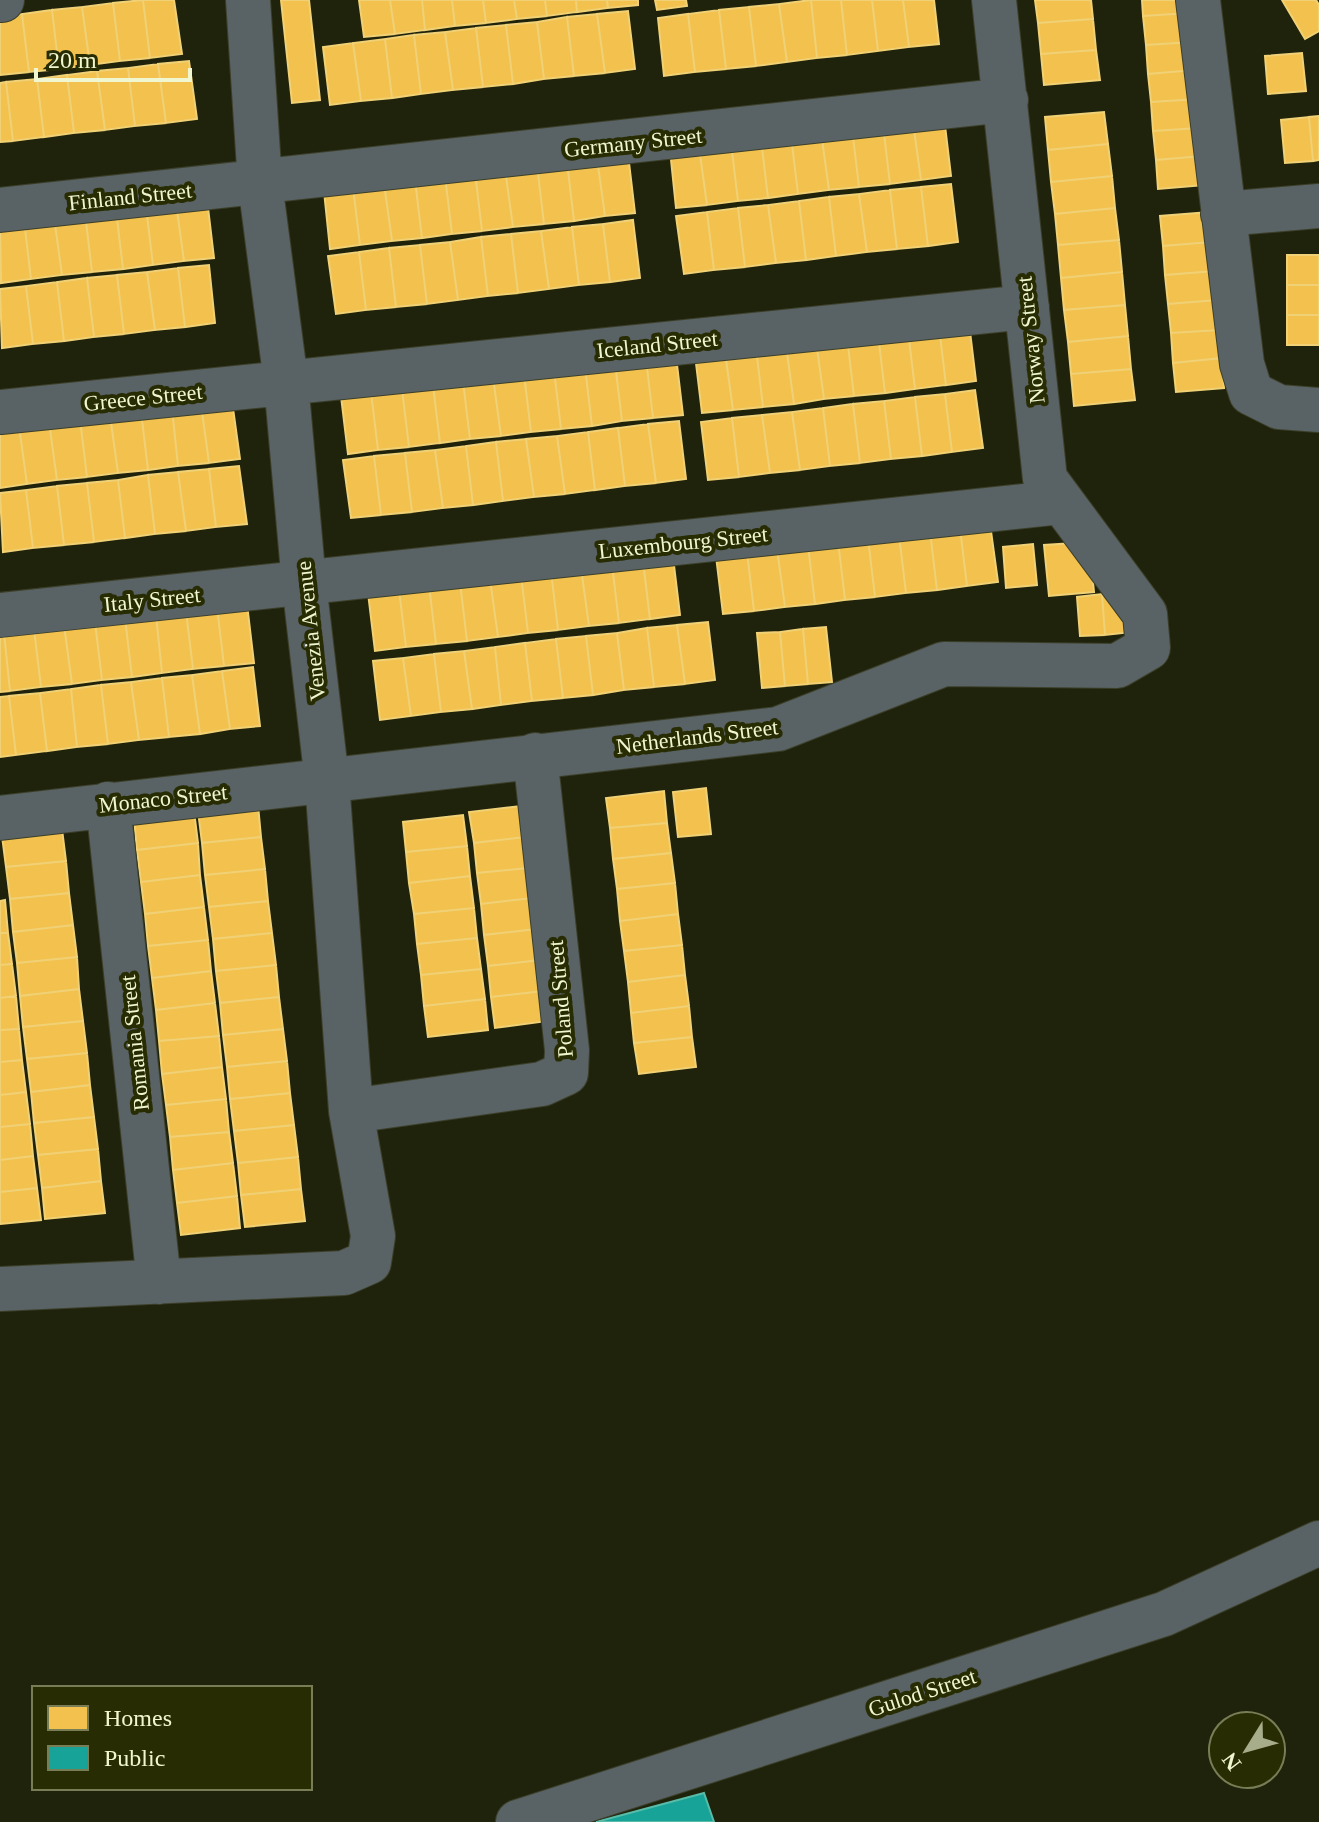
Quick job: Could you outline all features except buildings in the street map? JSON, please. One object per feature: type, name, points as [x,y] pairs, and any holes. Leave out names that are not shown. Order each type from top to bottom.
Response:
[{"type":"street","name":"Venezia Avenue","points":[[159,1282],[344,1273],[369,1262],[373,1236],[351,1111],[327,781],[304,583],[286,382],[260,183],[248,0]]},
{"type":"street","name":"Norway Street","points":[[994,0],[1045,479],[1145,614],[1148,648]]},
{"type":"street","points":[[1200,1],[1242,364],[1251,393],[1279,407],[1319,410]]},
{"type":"street","name":"Germany Street","points":[[260,183],[1006,100]]},
{"type":"street","name":"Finland Street","points":[[0,210],[260,183]]},
{"type":"street","points":[[1223,214],[1319,206]]},
{"type":"street","name":"Iceland Street","points":[[286,382],[1027,307]]},
{"type":"street","name":"Greece Street","points":[[0,412],[286,382]]},
{"type":"street","name":"Luxembourg Street","points":[[304,583],[1061,502]]},
{"type":"street","name":"Italy Street","points":[[0,615],[304,583]]},
{"type":"street","name":"Netherlands Street","points":[[327,781],[778,729],[944,664],[1117,666],[1148,648]]},
{"type":"street","name":"Poland Street","points":[[351,1111],[542,1084],[566,1073],[567,1050],[535,755]]},
{"type":"street","name":"Monaco Street","points":[[0,818],[327,781]]},
{"type":"street","name":"Romania Street","points":[[108,804],[159,1282]]},
{"type":"street","points":[[0,1289],[159,1282]]},
{"type":"street","name":"Gulod Street","points":[[518,1822],[1164,1614],[1319,1543]]}]
